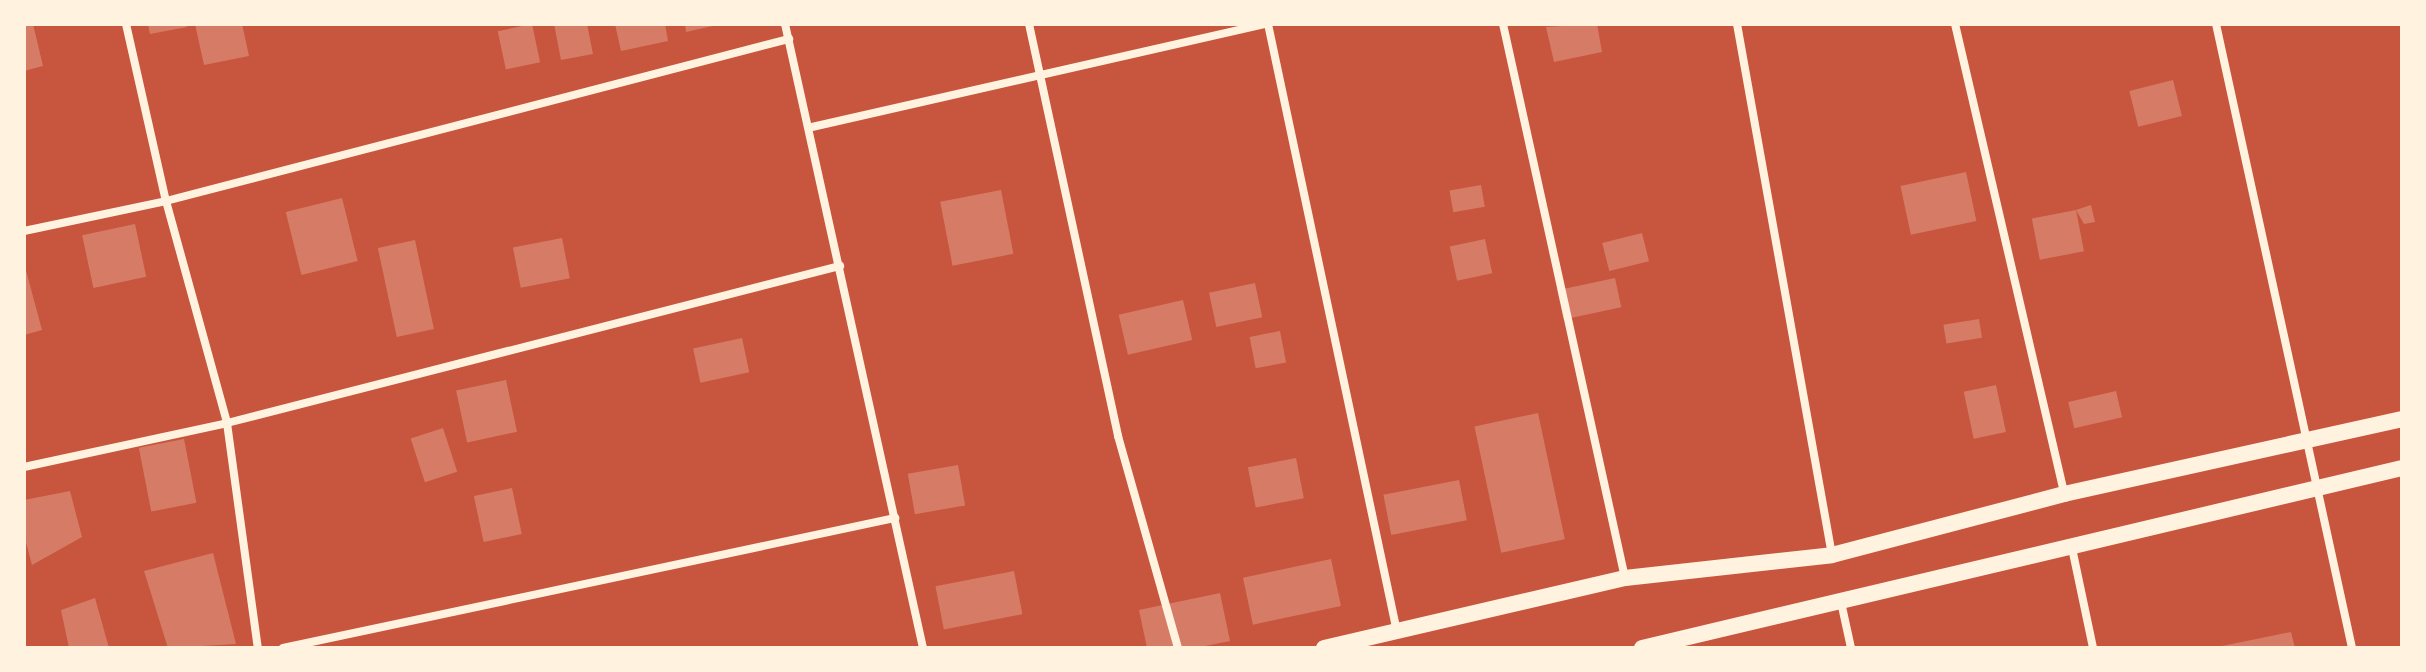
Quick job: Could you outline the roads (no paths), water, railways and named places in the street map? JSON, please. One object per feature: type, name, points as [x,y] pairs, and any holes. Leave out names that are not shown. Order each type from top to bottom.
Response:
[{"type":"main road","points":[[1324,648],[1625,578],[1832,555],[2064,494],[2304,437],[2402,419]]},
{"type":"main road","points":[[1642,648],[2072,548],[2319,484],[2402,468]]},
{"type":"street","points":[[126,24],[166,201],[227,423],[258,648]]},
{"type":"street","points":[[785,24],[812,127],[923,648]]},
{"type":"street","points":[[1029,24],[1118,436],[1178,648]]},
{"type":"street","points":[[812,127],[1266,24],[1397,632]]},
{"type":"street","points":[[1503,24],[1625,578]]},
{"type":"street","points":[[1737,24],[1832,555]]},
{"type":"street","points":[[1955,24],[2064,494]]},
{"type":"street","points":[[2216,24],[2304,437],[2319,484],[2352,648]]},
{"type":"street","points":[[24,231],[166,201],[789,39]]},
{"type":"street","points":[[24,467],[227,423],[840,266]]},
{"type":"street","points":[[283,648],[895,518]]},
{"type":"street","points":[[2072,548],[2093,648]]},
{"type":"street","points":[[1841,602],[1851,648]]}]
